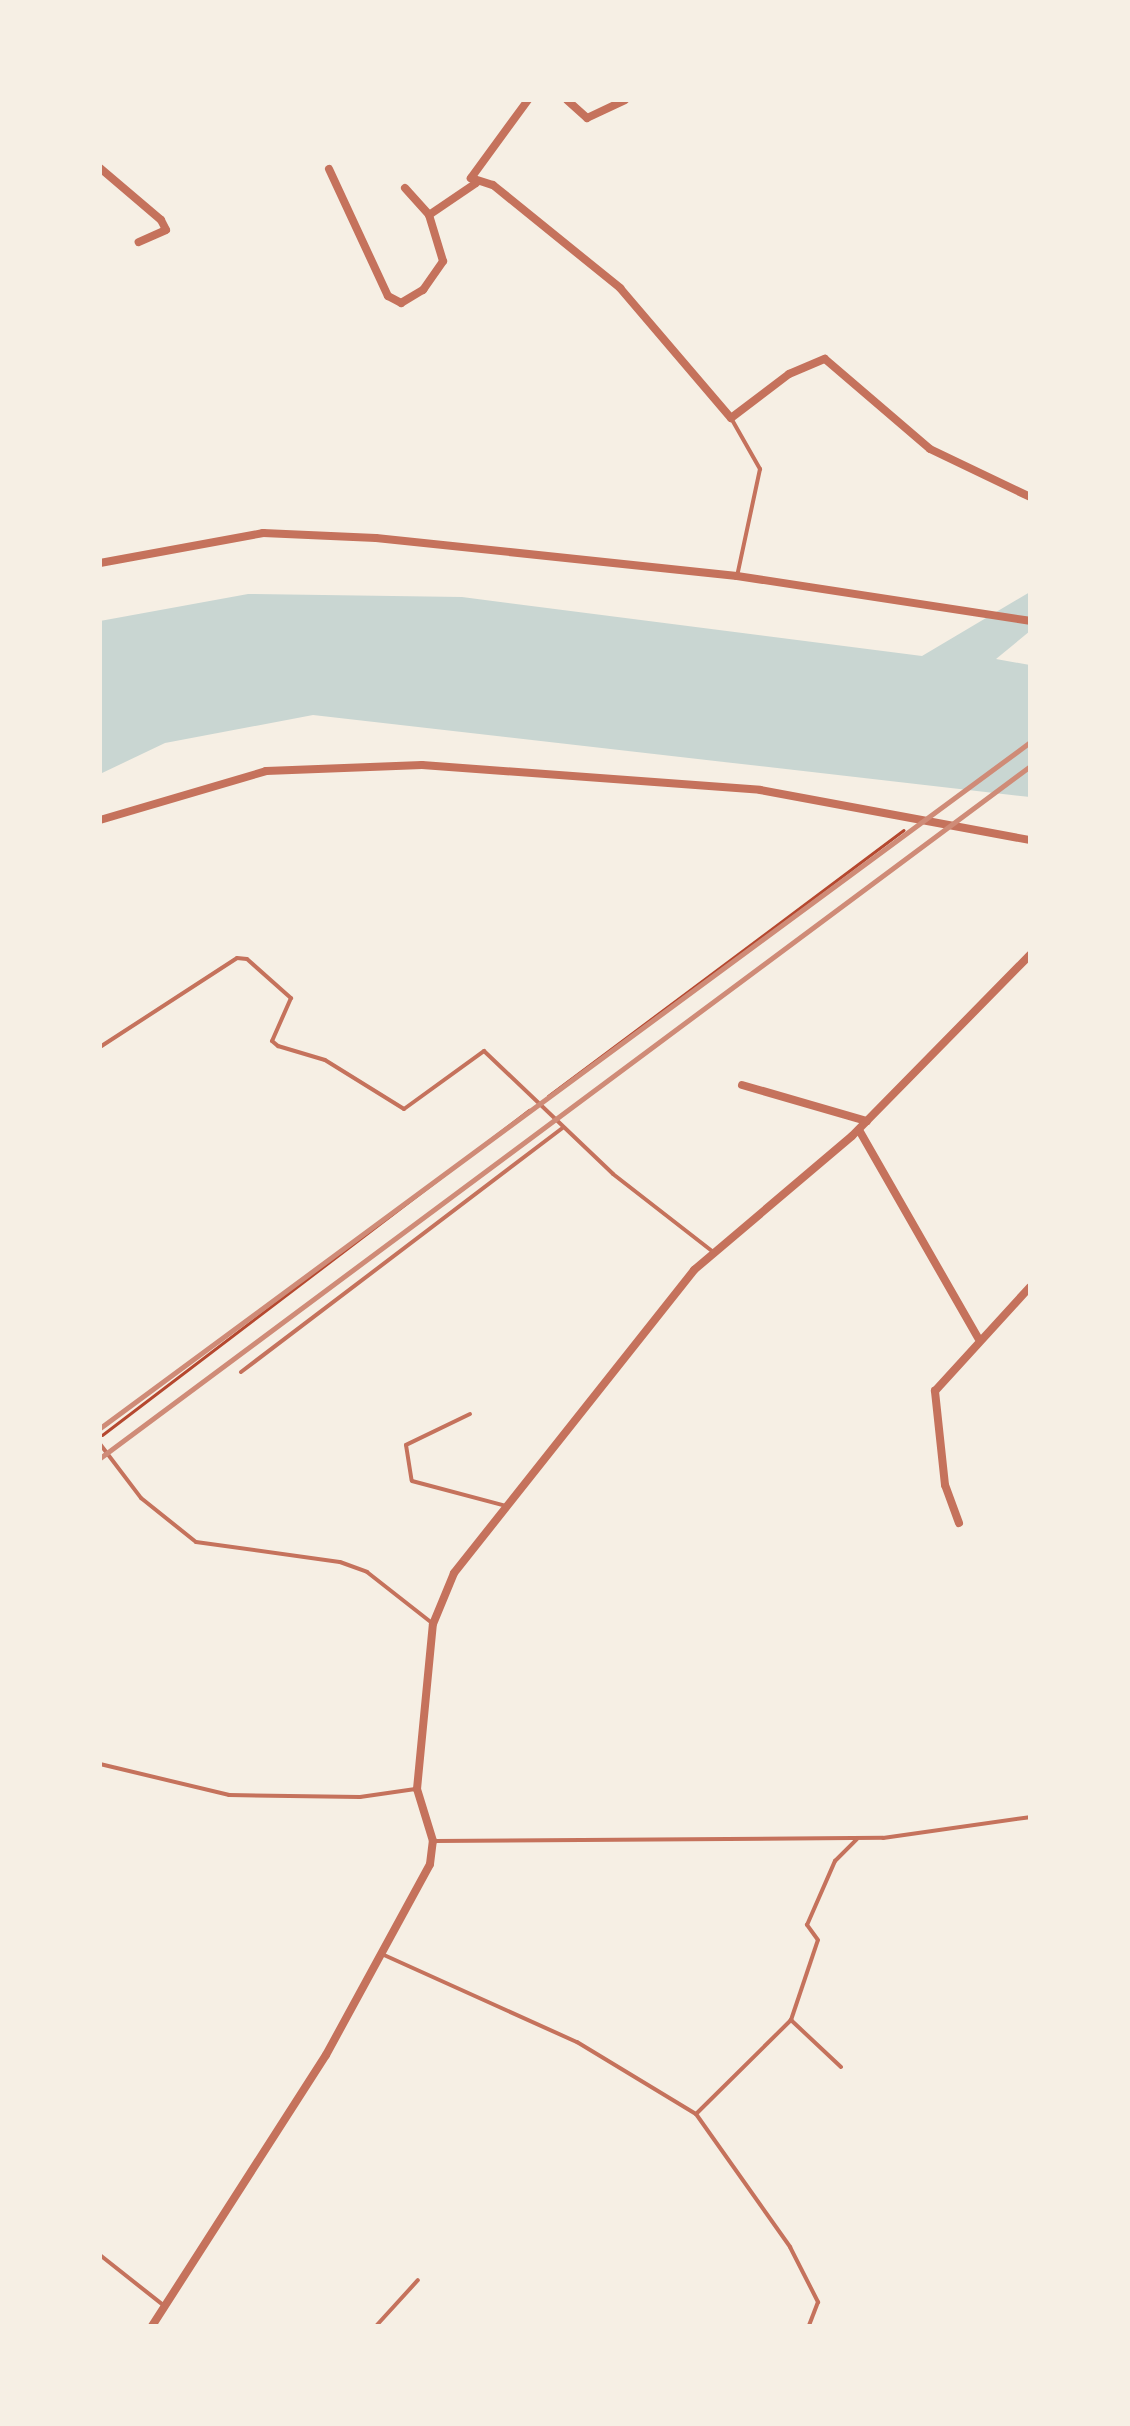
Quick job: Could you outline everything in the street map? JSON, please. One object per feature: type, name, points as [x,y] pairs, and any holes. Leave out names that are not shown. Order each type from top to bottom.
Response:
[{"type":"street","points":[[528,100],[496,137],[471,178],[476,183],[493,185],[620,288],[731,418],[789,374],[825,359],[930,449],[1030,497]]},
{"type":"street","points":[[567,100],[587,118],[625,100]]},
{"type":"street","points":[[100,168],[161,220],[166,230],[139,242]]},
{"type":"street","points":[[329,169],[392,301],[401,303],[436,275],[443,261],[429,215],[405,188]]},
{"type":"street","points":[[429,215],[476,183]]},
{"type":"street","points":[[100,563],[263,533],[737,576],[1030,621]]},
{"type":"street","points":[[100,820],[266,771],[408,765],[760,790],[922,817],[1030,840]]},
{"type":"street","points":[[152,2326],[384,1955],[430,1864],[433,1841],[417,1789],[433,1624],[454,1573],[712,1251],[859,1130],[1030,955]]},
{"type":"street","points":[[742,1085],[867,1121]]},
{"type":"street","points":[[859,1130],[978,1338]]},
{"type":"street","points":[[959,1523],[945,1485],[933,1402],[978,1338],[1030,1287]]},
{"type":"lane","points":[[731,418],[760,469],[737,576]]},
{"type":"lane","points":[[100,1047],[237,958],[247,959],[291,998],[272,1041],[337,1065],[398,1107],[414,1103],[476,1051],[563,1128],[712,1251]]},
{"type":"lane","points":[[241,1372],[563,1128]]},
{"type":"lane","points":[[470,1414],[406,1445],[412,1481],[508,1507]]},
{"type":"lane","points":[[100,1444],[141,1498],[196,1542],[340,1562],[367,1572],[433,1624]]},
{"type":"lane","points":[[100,1764],[229,1795],[360,1797],[417,1789]]},
{"type":"lane","points":[[433,1841],[860,1838],[1030,1817]]},
{"type":"lane","points":[[696,2114],[791,2020],[818,1940],[807,1925],[835,1861],[860,1838]]},
{"type":"lane","points":[[384,1955],[577,2042],[696,2114],[790,2247],[818,2302],[809,2326]]},
{"type":"lane","points":[[791,2020],[841,2067]]},
{"type":"lane","points":[[100,2181],[100,2193]]},
{"type":"lane","points":[[100,2255],[163,2305]]},
{"type":"lane","points":[[376,2326],[418,2280]]},
{"type":"path","points":[[100,1436],[536,1104],[922,817]]},
{"type":"shaded area","points":[[1030,592],[1030,631],[996,659],[1030,665],[1030,797],[313,715],[165,743],[100,774],[100,621],[248,594],[462,597],[922,656]]},
{"type":"railway","points":[[100,1428],[1030,742]]},
{"type":"railway","points":[[100,1458],[1030,766]]}]
